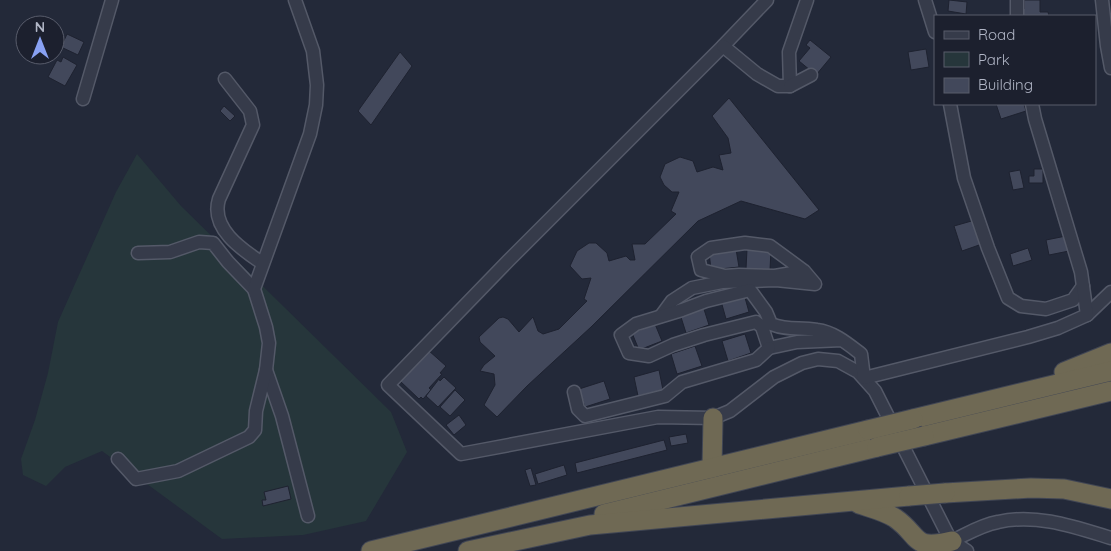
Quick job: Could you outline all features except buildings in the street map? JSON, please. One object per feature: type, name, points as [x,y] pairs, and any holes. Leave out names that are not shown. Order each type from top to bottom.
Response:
[{"type":"highway","points":[[917,418],[1080,367],[1111,353]]},
{"type":"highway","points":[[371,551],[1111,371]]},
{"type":"highway","points":[[452,551],[1111,391]]},
{"type":"highway","points":[[712,468],[713,418]]},
{"type":"highway","points":[[468,551],[590,525],[944,493],[1039,488],[1064,489],[1111,498]]},
{"type":"highway","points":[[848,501],[878,509],[896,518],[919,545],[928,548],[938,546],[958,548]]},
{"type":"street","points":[[83,99],[112,0]]},
{"type":"street","points":[[254,289],[310,134],[316,105],[317,85],[313,51],[295,0]]},
{"type":"street","points":[[767,0],[508,260],[388,386],[462,454],[658,417],[713,418],[730,411],[774,377],[802,363],[818,359],[838,362],[858,372],[875,391],[958,548],[981,527],[997,522],[1031,519],[1048,521],[1111,538]]},
{"type":"street","points":[[790,86],[789,52],[807,0]]},
{"type":"street","points":[[925,0],[934,30]]},
{"type":"street","points":[[1017,0],[1017,15]]},
{"type":"street","points":[[1102,0],[1111,68]]},
{"type":"street","points":[[723,46],[757,74],[778,86],[790,86],[811,75]]},
{"type":"street","points":[[225,79],[250,111],[253,125],[219,199],[216,211],[217,218],[241,248],[262,263]]},
{"type":"street","points":[[950,105],[964,178],[988,248],[1008,298],[1021,306],[1046,309],[1073,300],[1083,286]]},
{"type":"street","points":[[1032,105],[1081,272],[1087,315]]},
{"type":"street","points":[[118,459],[136,479],[178,471],[249,437],[254,430],[268,354],[268,336],[254,289],[228,262],[214,243],[199,242],[170,252],[138,253]]},
{"type":"street","points":[[660,316],[672,301],[692,288],[722,282],[776,280],[815,284],[804,271],[770,246],[745,242],[711,248],[698,257],[701,270],[724,276],[775,276],[804,271]]},
{"type":"street","points":[[769,348],[762,327],[756,322],[704,335],[673,345],[649,356],[629,353],[621,335],[636,324],[706,301],[750,290],[766,312],[771,324],[784,329],[818,330],[842,340],[860,354],[864,378]]},
{"type":"street","points":[[864,378],[1058,328],[1087,315],[1111,292]]},
{"type":"street","points":[[574,392],[578,409],[585,416],[665,396],[682,382],[756,360],[769,348],[797,342],[842,340]]},
{"type":"street","points":[[266,370],[282,416],[308,516]]},
{"type":"green space","points":[[137,154],[181,206],[391,412],[407,452],[366,521],[303,535],[222,539],[102,451],[65,467],[46,486],[23,475],[21,459],[35,420],[48,373],[58,322],[116,192]]}]
